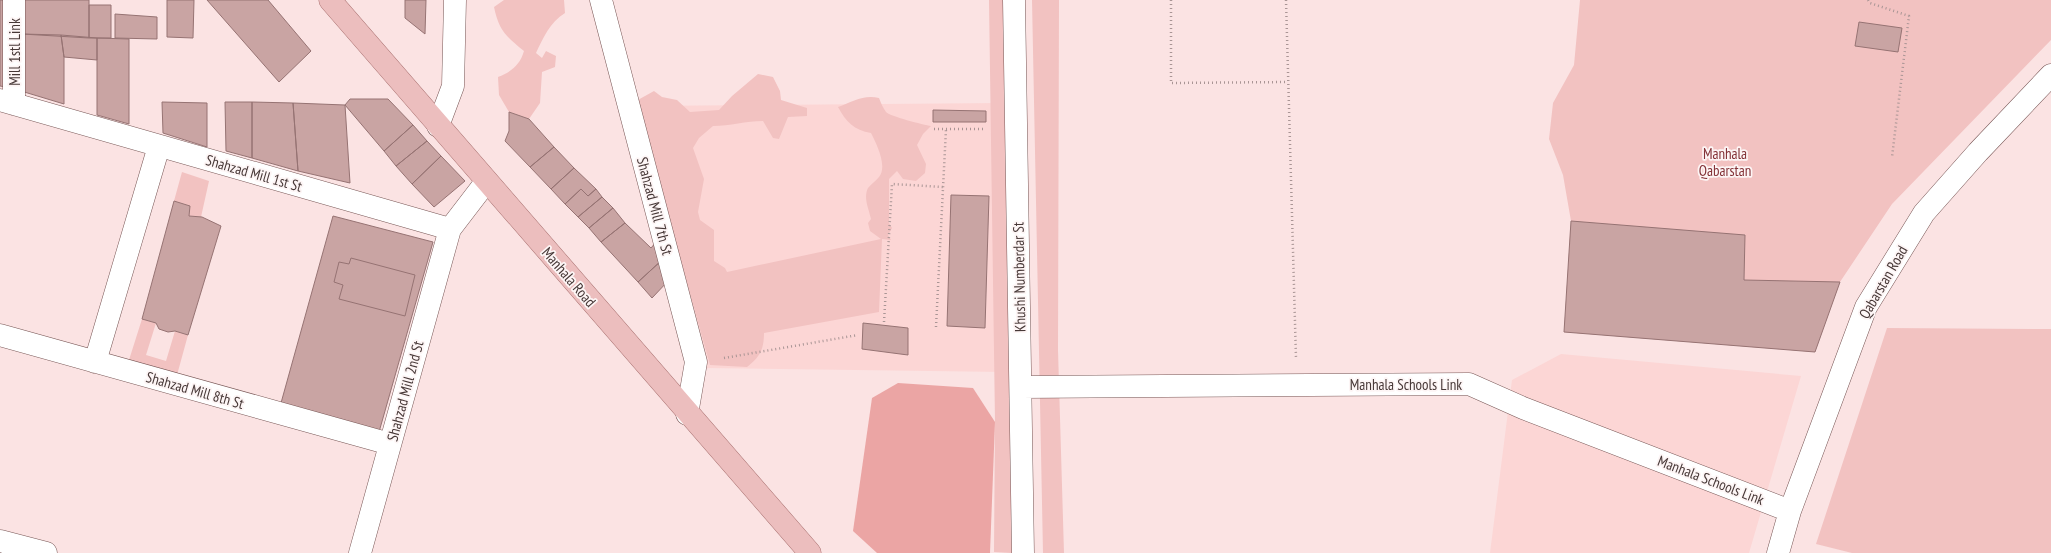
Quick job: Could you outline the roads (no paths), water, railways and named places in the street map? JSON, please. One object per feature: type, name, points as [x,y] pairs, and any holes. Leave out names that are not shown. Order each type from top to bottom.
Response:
[{"type":"main road","name":"Manhala Road","points":[[330,0],[687,414],[810,553]]},
{"type":"street","name":"Mill 1stl Link","points":[[7,102],[14,0]]},
{"type":"street","points":[[438,126],[453,86],[455,0]]},
{"type":"street","name":"Shahzad Mill 7th St","points":[[601,0],[696,362],[687,414]]},
{"type":"street","name":"Khushi Numberdar St","points":[[1014,0],[1023,553]]},
{"type":"street","name":"Qabarstan Road","points":[[1778,553],[1790,511],[1866,307],[1924,213],[1978,152],[2051,75]]},
{"type":"street","name":"Shahzad Mill 1st St","points":[[7,102],[450,229]]},
{"type":"street","points":[[95,362],[159,146]]},
{"type":"street","points":[[450,229],[486,182]]},
{"type":"street","name":"Shahzad Mill 2nd St","points":[[360,553],[450,229]]},
{"type":"street","name":"Shahzad Mill 8th St","points":[[0,335],[390,444]]},
{"type":"street","name":"Manhala Schools Link","points":[[1021,387],[1469,384],[1523,408],[1790,511]]},
{"type":"street","points":[[0,541],[46,553]]},
{"type":"park label","name":"Manhala Qabarstan","points":[[1725,162]]}]
